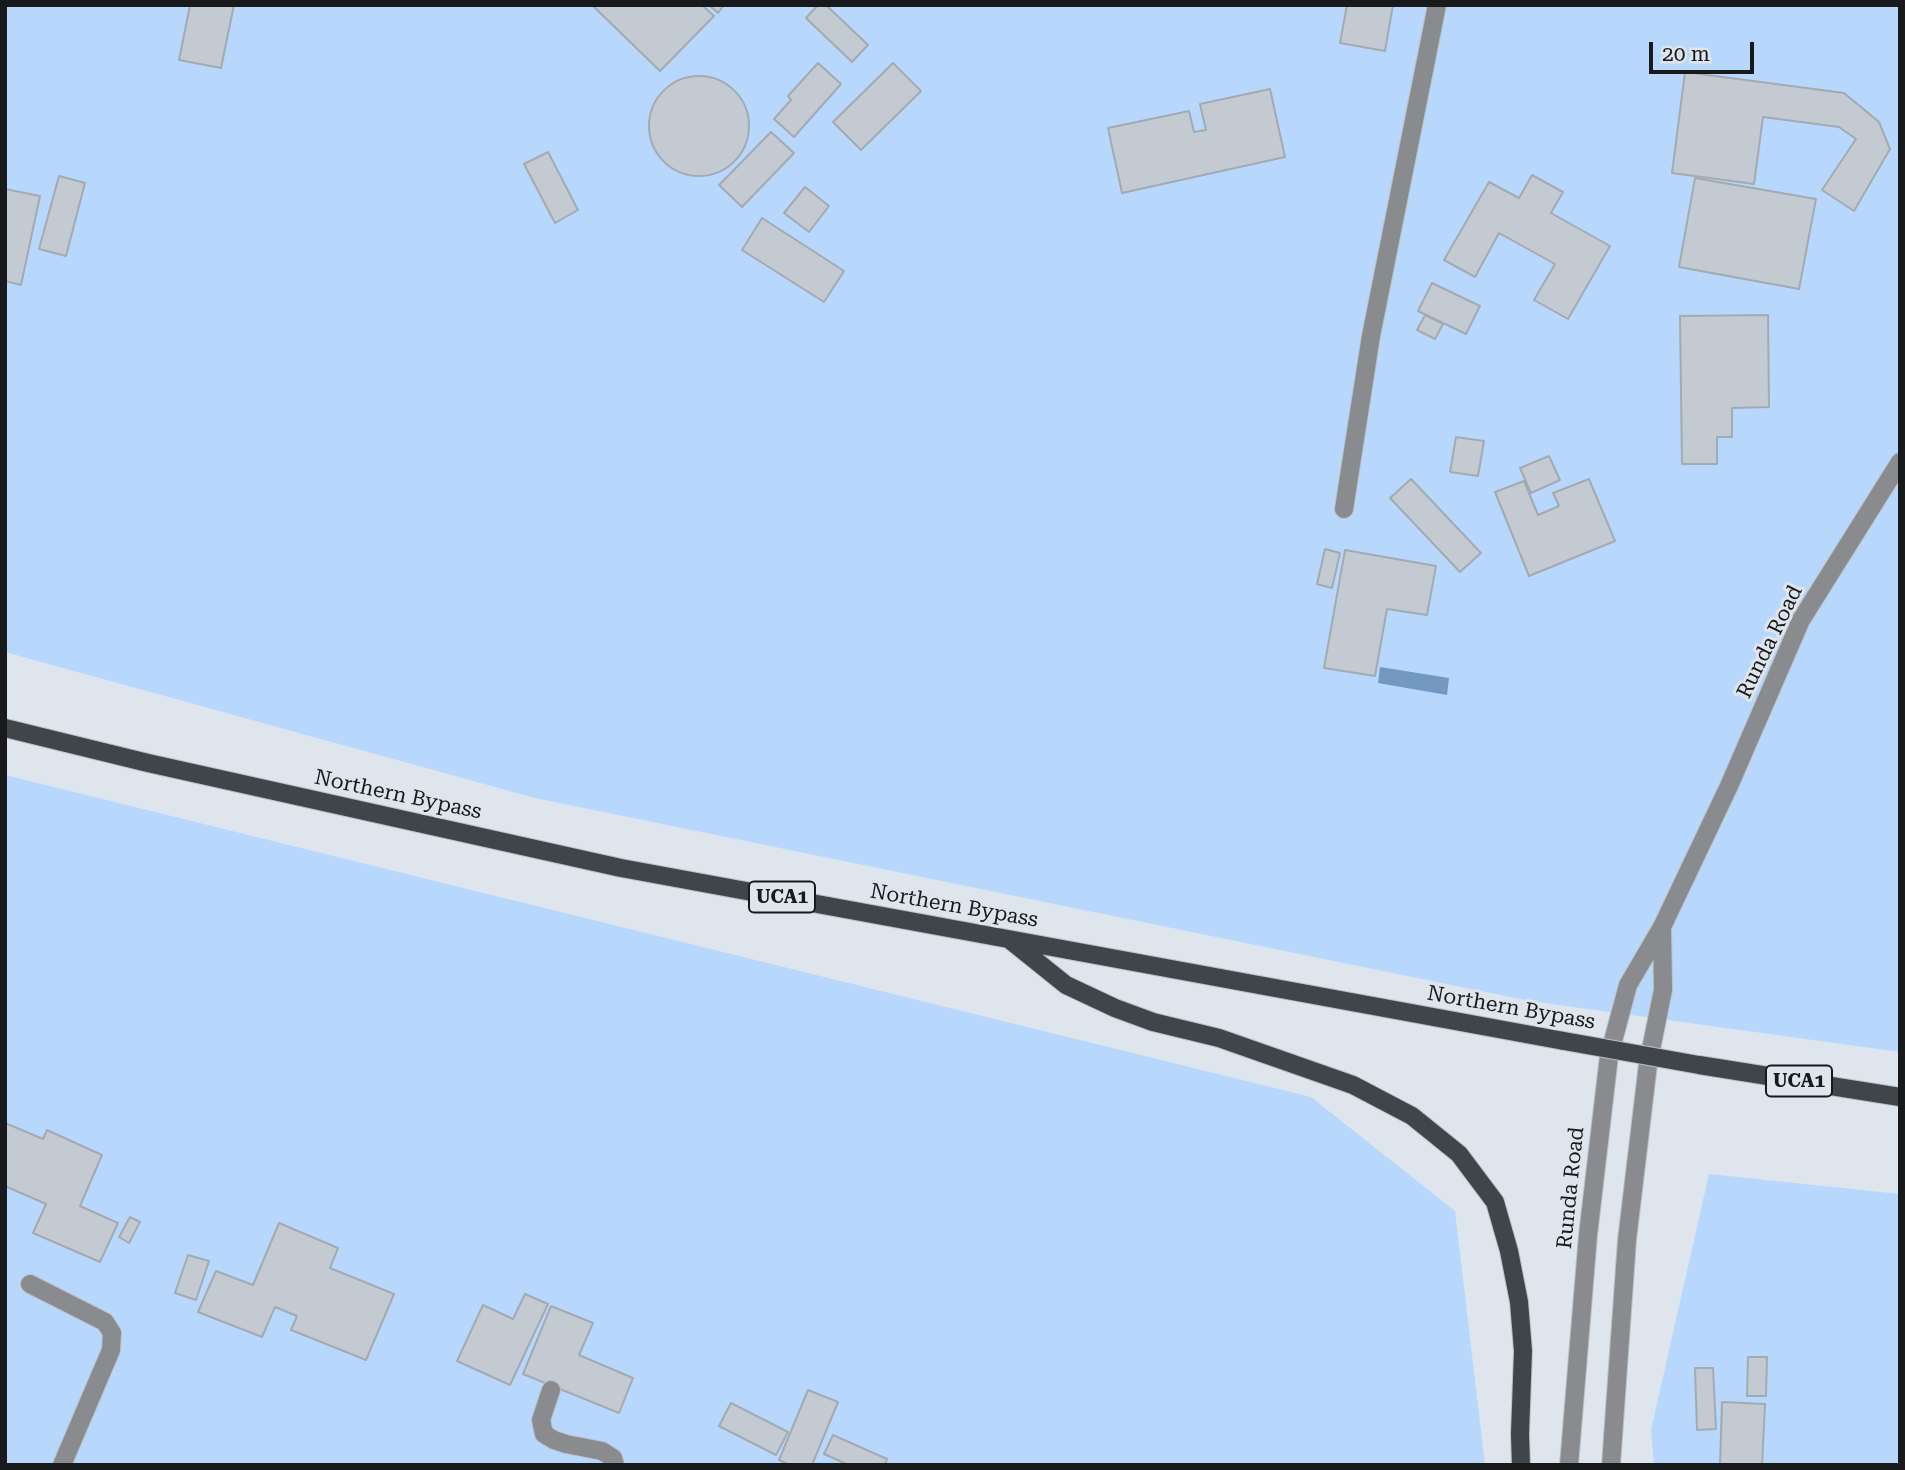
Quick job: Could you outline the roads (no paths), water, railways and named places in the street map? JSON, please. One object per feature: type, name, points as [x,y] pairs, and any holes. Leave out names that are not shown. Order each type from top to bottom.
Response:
[{"type":"main road","name":"Northern Bypass","points":[[5,728],[148,763],[621,868],[1564,1041],[1900,1097]]},
{"type":"main road","points":[[1009,939],[1066,985],[1153,1022],[1219,1038],[1353,1085],[1412,1116],[1459,1154],[1495,1202],[1519,1301],[1523,1351],[1521,1465]]},
{"type":"street","points":[[1344,509],[1371,336],[1437,5]]},
{"type":"street","name":"Runda Road","points":[[1569,1465],[1588,1235],[1609,1056],[1628,985],[1662,927],[1729,786],[1801,620],[1900,463]]},
{"type":"street","name":"Runda Road","points":[[1611,1465],[1627,1240],[1648,1064],[1663,990],[1662,927]]},
{"type":"street","points":[[30,1284],[105,1322],[111,1333],[111,1350],[62,1465]]},
{"type":"street","points":[[551,1390],[541,1420],[544,1434],[566,1444],[602,1451],[613,1458],[615,1465]]}]
